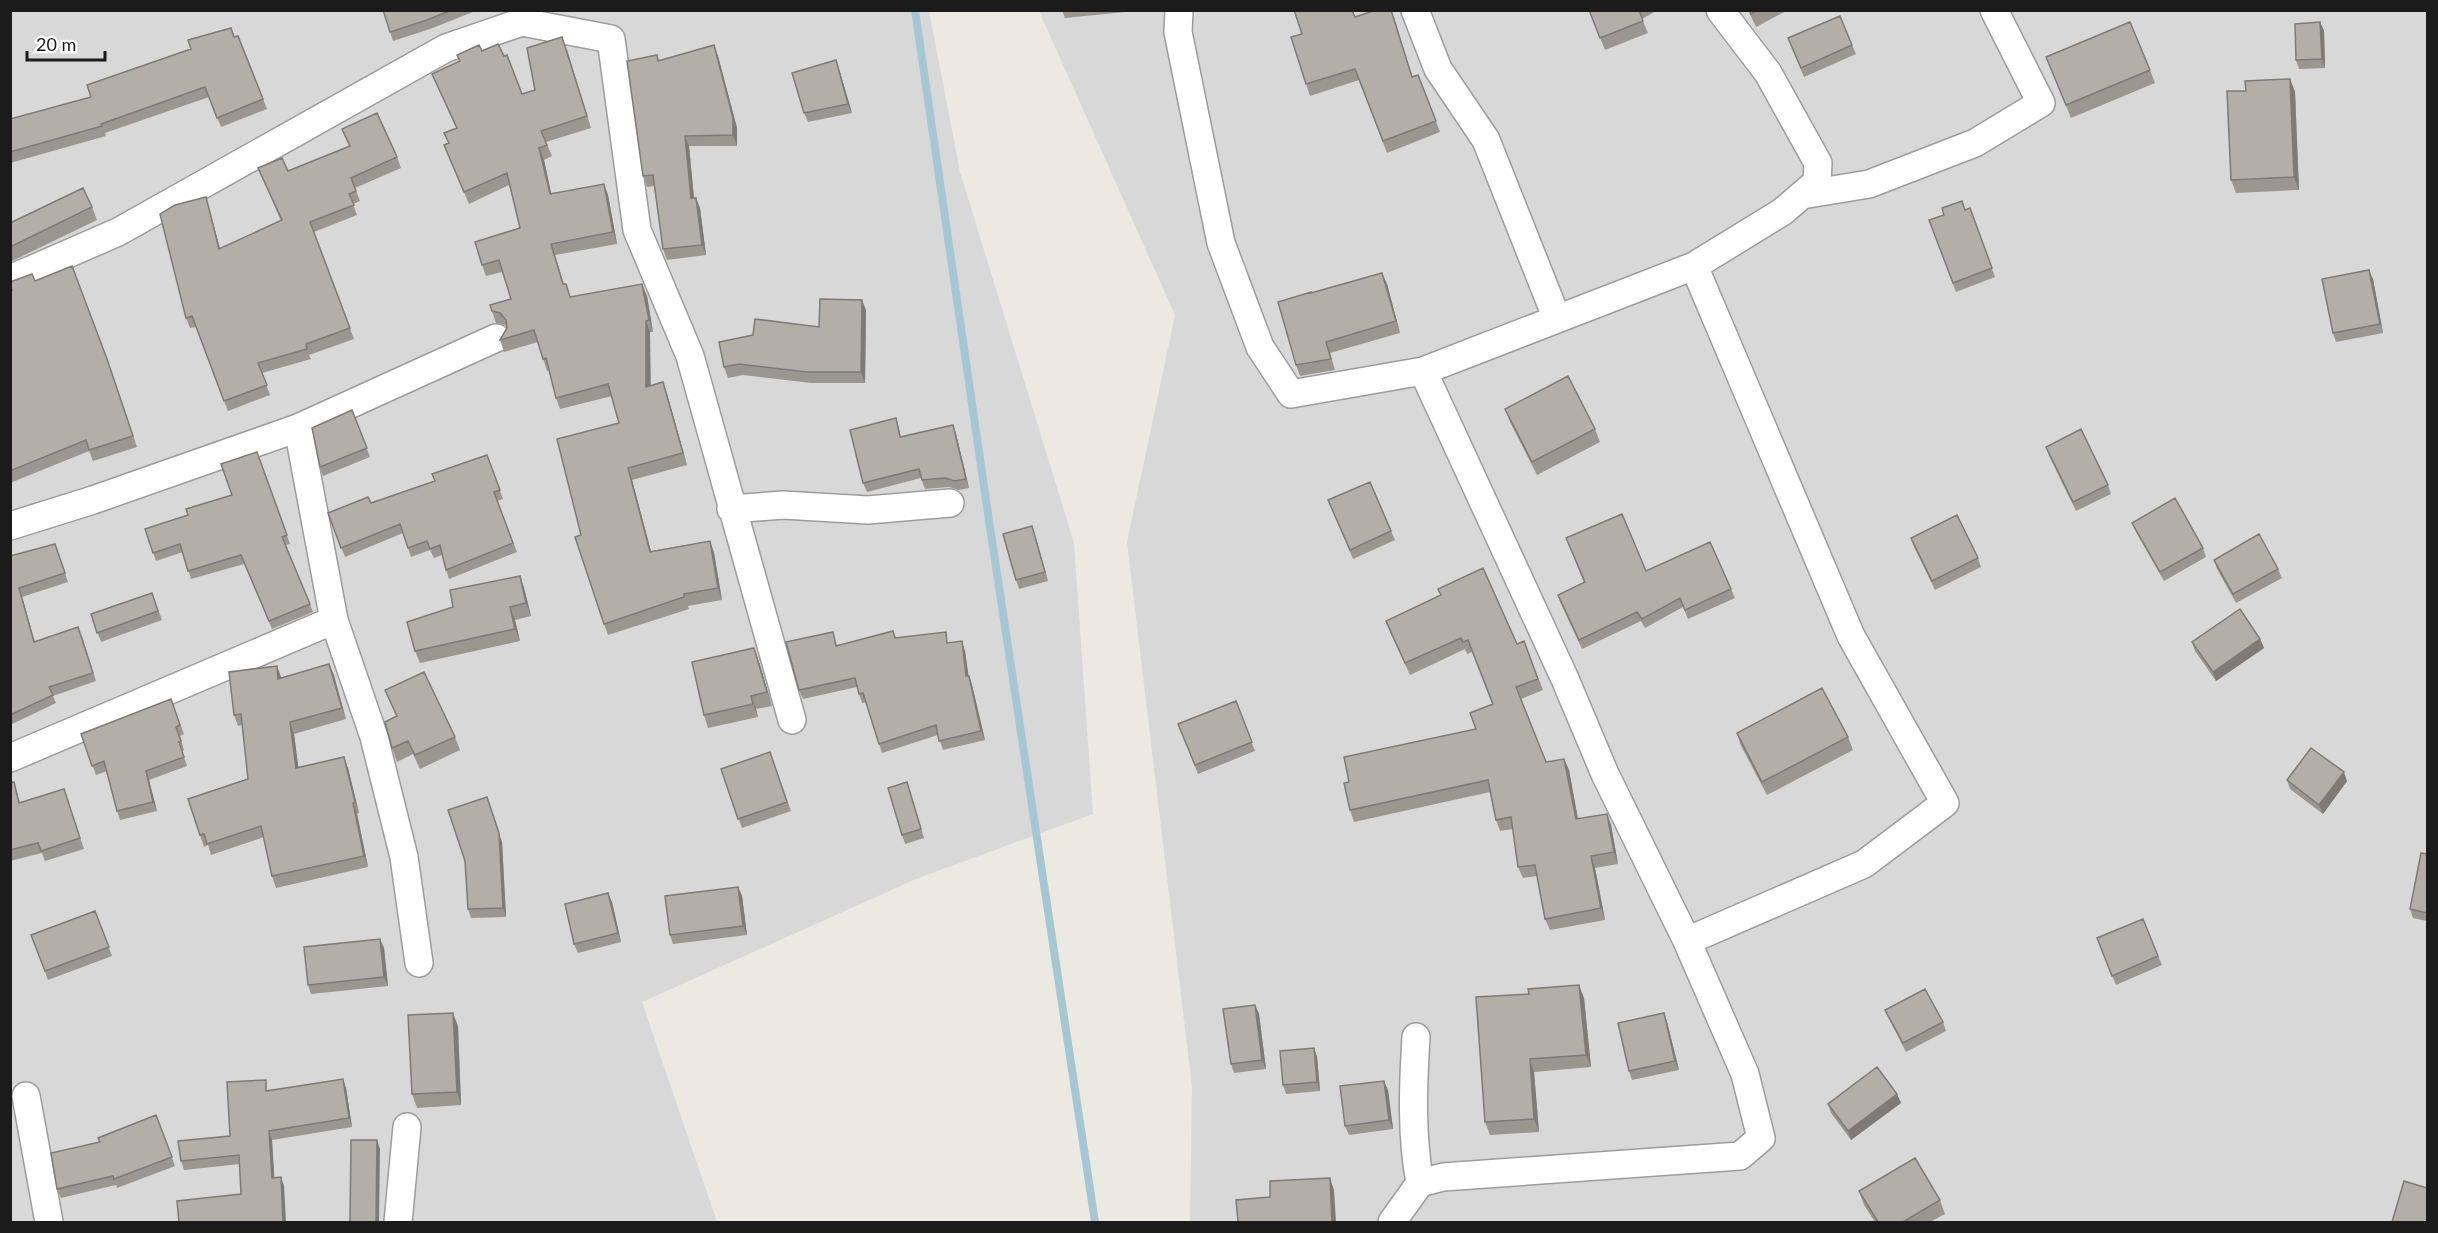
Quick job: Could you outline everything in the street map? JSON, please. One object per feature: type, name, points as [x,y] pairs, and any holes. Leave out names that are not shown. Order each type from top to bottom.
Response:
[{"type":"street","points":[[1179,10],[1178,32],[1221,243],[1260,347],[1291,393],[1423,371],[1694,266],[1782,212],[1817,182],[1818,163],[1768,73],[1720,10]]},
{"type":"street","points":[[1415,10],[1438,69],[1486,140],[1557,319]]},
{"type":"street","points":[[1802,195],[1869,184],[1890,176],[1975,143],[2041,103],[1994,10]]},
{"type":"street","points":[[10,279],[118,232],[446,48],[522,22],[611,39],[636,230],[690,356],[731,509],[792,720]]},
{"type":"street","points":[[1686,941],[1864,864],[1945,803],[1851,636],[1694,266]]},
{"type":"street","points":[[10,526],[93,500],[298,428],[496,338]]},
{"type":"street","points":[[1392,1222],[1420,1183],[1443,1177],[1740,1156],[1761,1138],[1744,1074],[1686,941],[1605,774],[1565,679],[1423,371]]},
{"type":"street","points":[[298,428],[334,620],[374,738],[404,857],[419,963]]},
{"type":"street","points":[[731,509],[783,505],[868,510],[950,503]]},
{"type":"street","points":[[10,758],[334,620]]},
{"type":"street","points":[[1416,1037],[1413,1086],[1414,1152],[1420,1183]]},
{"type":"street","points":[[26,1096],[49,1222]]},
{"type":"street","points":[[398,1222],[406,1127]]},
{"type":"shaded area","points":[[10,11],[929,11],[960,172],[1074,543],[1093,814],[916,879],[642,1002],[717,1222],[11,1222]]},
{"type":"shaded area","points":[[1039,11],[2427,11],[2427,1222],[1190,1222],[1192,1087],[1127,542],[1175,315]]},
{"type":"building","points":[[383,10],[452,10],[390,32]]},
{"type":"building","points":[[1294,10],[1352,10],[1355,17],[1376,10],[1391,10],[1412,77],[1418,75],[1436,121],[1383,141],[1355,69],[1306,84],[1291,37],[1302,34]]},
{"type":"building","points":[[1589,10],[1639,10],[1643,21],[1600,38]]},
{"type":"building","points":[[1840,16],[1852,45],[1801,68],[1788,38]]},
{"type":"building","points":[[2130,22],[2150,70],[2066,105],[2046,57]]},
{"type":"building","points":[[2320,22],[2322,59],[2296,60],[2295,24]]},
{"type":"building","points":[[231,28],[234,37],[238,36],[263,99],[217,118],[205,87],[101,124],[102,126],[10,152],[10,119],[91,97],[87,85],[191,49],[188,40]]},
{"type":"building","points":[[562,37],[587,116],[541,131],[547,145],[539,148],[550,194],[604,184],[613,232],[551,244],[563,284],[566,284],[570,297],[642,284],[649,320],[646,321],[646,387],[663,382],[683,453],[628,468],[650,552],[710,541],[718,588],[684,594],[684,597],[604,624],[575,537],[581,535],[557,439],[619,423],[608,384],[556,398],[546,358],[543,359],[534,330],[500,340],[507,328],[506,320],[500,313],[492,311],[490,305],[511,299],[499,260],[482,265],[475,242],[520,228],[507,173],[464,192],[444,145],[449,143],[444,133],[457,128],[432,74],[460,61],[457,55],[479,45],[482,51],[498,44],[504,56],[507,55],[522,94],[535,90],[527,48]]},
{"type":"building","points":[[714,45],[733,118],[733,135],[685,136],[691,198],[696,198],[702,245],[663,249],[653,175],[643,176],[627,61],[657,55],[658,61]]},
{"type":"building","points":[[836,60],[848,104],[804,113],[792,73]]},
{"type":"building","points":[[2290,79],[2294,177],[2231,180],[2227,91],[2246,91],[2245,81]]},
{"type":"building","points":[[377,113],[397,157],[351,178],[356,191],[349,194],[354,205],[310,222],[350,328],[306,344],[307,349],[258,363],[267,385],[224,401],[192,316],[186,318],[160,214],[175,205],[206,197],[219,249],[282,220],[258,168],[282,158],[288,171],[350,146],[342,129]]},
{"type":"building","points":[[83,188],[92,207],[10,247],[10,223]]},
{"type":"building","points":[[1962,201],[1965,210],[1970,208],[1992,268],[1953,283],[1929,220],[1944,215],[1942,208]]},
{"type":"building","points":[[72,266],[133,436],[89,450],[86,440],[10,471],[10,291],[12,290],[10,282],[32,274],[35,281]]},
{"type":"building","points":[[2369,270],[2380,324],[2333,333],[2322,279]]},
{"type":"building","points":[[1382,273],[1396,321],[1326,342],[1331,359],[1296,365],[1278,302]]},
{"type":"building","points":[[820,299],[862,300],[861,372],[807,372],[739,364],[724,367],[719,342],[753,335],[755,319],[819,327]]},
{"type":"building","points":[[1568,376],[1595,429],[1532,462],[1505,409]]},
{"type":"building","points":[[352,410],[367,448],[320,467],[312,428]]},
{"type":"building","points":[[896,418],[900,437],[953,425],[966,479],[922,480],[919,469],[863,483],[850,430]]},
{"type":"building","points":[[2081,429],[2108,485],[2073,502],[2046,447]]},
{"type":"building","points":[[257,452],[287,535],[282,537],[310,604],[269,621],[241,555],[188,571],[180,544],[153,553],[145,529],[188,515],[186,509],[232,495],[221,464]]},
{"type":"building","points":[[487,455],[500,490],[494,492],[513,543],[446,570],[440,545],[430,549],[427,541],[408,548],[400,524],[341,548],[328,513],[368,497],[371,503],[435,481],[432,474]]},
{"type":"building","points":[[1370,482],[1391,531],[1350,550],[1328,500]]},
{"type":"building","points":[[2175,498],[2203,548],[2160,572],[2132,523]]},
{"type":"building","points":[[1622,514],[1646,571],[1710,542],[1731,589],[1685,610],[1680,598],[1642,619],[1637,612],[1579,640],[1558,595],[1585,582],[1566,538]]},
{"type":"building","points":[[1957,515],[1978,558],[1932,581],[1911,538]]},
{"type":"building","points":[[1032,526],[1045,572],[1016,580],[1003,534]]},
{"type":"building","points":[[2259,534],[2278,569],[2233,594],[2214,560]]},
{"type":"building","points":[[55,544],[65,573],[19,588],[34,642],[78,627],[93,673],[49,687],[53,695],[10,715],[10,556]]},
{"type":"building","points":[[1483,568],[1517,644],[1524,641],[1538,679],[1516,687],[1546,762],[1564,759],[1576,819],[1607,814],[1614,852],[1591,856],[1601,908],[1545,919],[1535,865],[1518,867],[1511,817],[1496,820],[1488,780],[1350,810],[1344,783],[1349,782],[1344,757],[1476,729],[1470,713],[1493,704],[1468,640],[1463,642],[1461,638],[1405,663],[1386,621],[1441,595],[1438,589]]},
{"type":"building","points":[[520,576],[526,603],[510,607],[515,629],[415,651],[407,622],[453,607],[450,590]]},
{"type":"building","points":[[152,593],[158,611],[97,633],[91,614]]},
{"type":"building","points":[[2240,609],[2260,639],[2213,672],[2192,642]]},
{"type":"building","points":[[893,631],[895,638],[946,632],[947,643],[962,641],[966,676],[969,676],[981,731],[939,741],[936,725],[879,744],[863,693],[859,694],[855,678],[799,690],[786,642],[833,632],[836,646]]},
{"type":"building","points":[[754,648],[767,692],[751,696],[753,704],[704,715],[692,662]]},
{"type":"building","points":[[329,664],[342,708],[290,722],[296,768],[344,757],[355,802],[353,803],[364,856],[272,876],[261,826],[207,844],[204,834],[200,835],[188,799],[248,779],[241,714],[234,715],[229,672],[277,666],[278,679]]},
{"type":"building","points":[[424,672],[455,737],[415,755],[408,741],[392,748],[385,722],[397,716],[385,690]]},
{"type":"building","points":[[1822,688],[1848,737],[1762,782],[1737,733]]},
{"type":"building","points":[[171,699],[180,725],[176,727],[184,757],[146,771],[153,802],[117,811],[104,761],[92,766],[81,734]]},
{"type":"building","points":[[1236,701],[1252,742],[1195,765],[1178,724]]},
{"type":"building","points":[[2311,748],[2344,772],[2319,805],[2287,780]]},
{"type":"building","points":[[770,752],[787,802],[738,819],[721,769]]},
{"type":"building","points":[[14,782],[19,803],[64,789],[80,838],[41,851],[38,843],[10,850],[10,783]]},
{"type":"building","points":[[907,782],[921,829],[902,835],[888,788]]},
{"type":"building","points":[[487,797],[499,833],[503,908],[468,909],[465,861],[448,810]]},
{"type":"building","points":[[2421,853],[2427,854],[2427,913],[2410,909]]},
{"type":"building","points":[[738,887],[743,926],[670,935],[665,896]]},
{"type":"building","points":[[608,893],[618,933],[574,944],[565,904]]},
{"type":"building","points":[[95,911],[109,947],[45,971],[31,935]]},
{"type":"building","points":[[2143,919],[2158,956],[2112,976],[2097,938]]},
{"type":"building","points":[[380,939],[384,977],[308,985],[304,947]]},
{"type":"building","points":[[1579,985],[1586,1055],[1530,1059],[1534,1119],[1485,1122],[1476,997],[1529,994],[1528,989]]},
{"type":"building","points":[[1925,989],[1943,1022],[1903,1043],[1885,1010]]},
{"type":"building","points":[[1255,1005],[1262,1060],[1231,1064],[1223,1009]]},
{"type":"building","points":[[453,1013],[457,1092],[412,1094],[408,1015]]},
{"type":"building","points":[[1664,1013],[1675,1061],[1629,1071],[1618,1023]]},
{"type":"building","points":[[1314,1048],[1317,1082],[1283,1085],[1280,1051]]},
{"type":"building","points":[[1877,1067],[1897,1094],[1848,1131],[1828,1104]]},
{"type":"building","points":[[343,1079],[349,1118],[269,1131],[272,1178],[281,1177],[283,1222],[179,1222],[177,1201],[241,1194],[239,1155],[181,1161],[178,1141],[230,1136],[227,1082],[266,1080],[266,1091]]},
{"type":"building","points":[[1384,1081],[1389,1120],[1345,1126],[1340,1086]]},
{"type":"building","points":[[156,1115],[172,1157],[114,1179],[113,1176],[57,1189],[51,1153],[100,1142],[98,1138]]},
{"type":"building","points":[[351,1140],[377,1140],[376,1222],[350,1222]]},
{"type":"building","points":[[1915,1158],[1940,1200],[1903,1222],[1878,1222],[1859,1191]]},
{"type":"building","points":[[1330,1178],[1332,1222],[1238,1222],[1236,1200],[1270,1197],[1270,1181]]},
{"type":"building","points":[[2404,1181],[2427,1188],[2427,1222],[2392,1222]]},
{"type":"waterway","points":[[915,10],[988,514],[1095,1222]]}]
